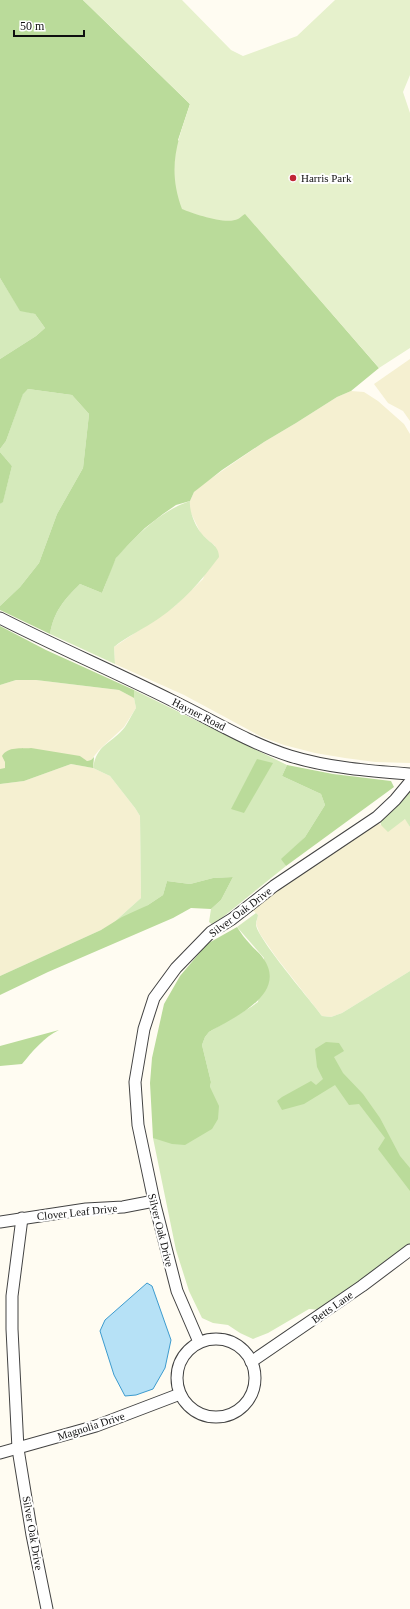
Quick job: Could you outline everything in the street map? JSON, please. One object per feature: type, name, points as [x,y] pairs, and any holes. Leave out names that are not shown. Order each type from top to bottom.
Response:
[{"type":"street","name":"Hayner Road","points":[[0,618],[173,701],[260,746],[291,756],[325,764],[365,770],[410,774]]},
{"type":"street","name":"Silver Oak Drive","points":[[199,1342],[177,1291],[154,1201],[138,1125],[135,1082],[144,1029],[154,998],[176,968],[211,932],[232,919],[274,886],[377,817],[395,800],[410,782]]},
{"type":"street","name":"Clover Leaf Drive","points":[[0,1222],[86,1210],[123,1207],[154,1201]]},
{"type":"street","name":"Silver Oak Drive","points":[[22,1218],[14,1275],[12,1329],[18,1449],[32,1535],[47,1609]]},
{"type":"street","name":"Betts Lane","points":[[251,1362],[362,1286],[410,1250]]},
{"type":"street","points":[[211,1339],[223,1339],[234,1343],[244,1350],[251,1362],[254,1371],[254,1383],[251,1395],[244,1405],[234,1412],[224,1416],[212,1417],[191,1409],[183,1400],[176,1379],[178,1368],[182,1357],[190,1348],[199,1342],[211,1339]]},
{"type":"street","name":"Magnolia Drive","points":[[0,1453],[96,1426],[180,1394]]},
{"type":"shaded area","points":[[410,359],[410,421],[403,411],[388,403],[374,384]]},
{"type":"shaded area","points":[[351,391],[364,392],[378,401],[404,424],[410,434],[410,763],[375,762],[345,758],[315,753],[284,745],[262,737],[184,695],[115,664],[114,647],[175,606],[203,579],[215,546],[201,534],[189,509],[190,501],[194,492],[203,484],[264,442],[337,397]]},
{"type":"shaded area","points":[[16,680],[36,680],[119,690],[134,698],[136,708],[124,727],[99,750],[91,760],[86,761],[80,756],[5,762],[5,769],[0,769],[0,685]]},
{"type":"shaded area","points":[[71,764],[93,768],[110,776],[140,816],[141,898],[112,924],[0,976],[0,784],[24,781]]},
{"type":"shaded area","points":[[406,819],[410,827],[410,971],[342,1013],[331,1017],[322,1016],[260,934],[256,924],[258,915],[250,908],[376,821],[381,825]]},
{"type":"green space","points":[[0,0],[83,0],[190,104],[178,140],[245,213],[379,368],[351,391],[337,397],[222,470],[194,492],[190,501],[176,505],[145,528],[116,558],[102,593],[80,584],[69,595],[57,612],[50,634],[0,610],[0,606],[20,587],[39,563],[57,514],[83,468],[89,414],[72,395],[28,389],[23,394],[6,441],[0,449],[0,359],[36,336],[45,328],[35,314],[20,311],[0,278]]},
{"type":"green space","name":"Harris Park","points":[[83,0],[182,0],[231,50],[243,56],[297,36],[335,0],[410,0],[410,75],[403,92],[410,113],[410,348],[379,368],[245,214],[238,219],[226,221],[194,214],[182,209],[175,181],[175,168],[181,131],[190,104]]},
{"type":"green space","points":[[0,278],[20,310],[35,314],[45,328],[36,336],[0,359]]},
{"type":"green space","points":[[28,389],[72,395],[89,414],[83,468],[57,514],[39,563],[20,587],[0,606],[0,504],[3,501],[12,466],[0,452],[0,449],[6,441],[23,393]]},
{"type":"green space","points":[[0,452],[12,466],[3,502],[0,504]]},
{"type":"green space","points":[[190,501],[193,518],[199,531],[217,549],[219,557],[198,583],[176,606],[114,647],[115,664],[50,634],[54,619],[60,606],[80,584],[102,593],[114,562],[121,552],[158,518],[173,508]]},
{"type":"green space","points":[[0,626],[46,650],[134,690],[134,698],[119,690],[36,680],[16,680],[0,685]]},
{"type":"green space","points":[[134,690],[287,765],[282,776],[321,794],[325,805],[305,837],[282,859],[286,866],[213,925],[209,922],[211,909],[221,900],[233,877],[213,878],[190,884],[167,881],[163,895],[148,905],[112,924],[141,898],[140,816],[110,776],[93,768],[98,753],[106,744],[120,733],[136,708]]},
{"type":"green space","points":[[31,748],[80,756],[87,761],[94,757],[93,768],[71,764],[24,781],[0,784],[0,769],[5,768],[5,762],[2,756],[11,749]]},
{"type":"green space","points":[[257,759],[273,763],[244,813],[231,809]]},
{"type":"green space","points":[[287,765],[333,774],[391,781],[394,787],[286,866],[281,859],[305,837],[325,805],[321,794],[282,776]]},
{"type":"green space","points":[[410,788],[410,827],[405,819],[388,832],[381,825],[380,819]]},
{"type":"green space","points":[[233,877],[221,900],[211,909],[191,908],[173,918],[48,972],[0,995],[0,976],[101,930],[122,917],[148,905],[163,895],[167,881],[190,884],[213,878]]},
{"type":"green space","points":[[256,913],[258,915],[256,924],[258,931],[264,941],[322,1016],[331,1017],[342,1013],[410,971],[410,1244],[322,1310],[309,1309],[268,1333],[253,1339],[228,1325],[213,1323],[202,1318],[189,1291],[176,1250],[153,1138],[157,1138],[210,1087],[211,1082],[202,1045],[205,1037],[209,1032],[258,1002],[264,958],[237,927]]},
{"type":"green space","points":[[237,927],[246,940],[263,958],[269,971],[269,983],[264,994],[255,1003],[231,1020],[209,1032],[202,1045],[211,1082],[210,1087],[219,1106],[218,1119],[212,1129],[185,1145],[172,1144],[153,1138],[150,1083],[152,1058],[164,1004],[180,976],[207,944]]},
{"type":"green space","points":[[59,1030],[43,1041],[22,1064],[0,1066],[0,1046]]},
{"type":"green space","points":[[326,1042],[339,1043],[344,1051],[334,1057],[343,1073],[363,1094],[380,1118],[400,1156],[410,1168],[410,1191],[378,1149],[385,1138],[359,1104],[349,1105],[335,1085],[304,1104],[282,1110],[277,1101],[282,1097],[311,1081],[316,1085],[323,1079],[317,1067],[315,1049]]},
{"type":"water","points":[[147,1283],[152,1286],[171,1340],[165,1368],[153,1389],[136,1395],[125,1396],[114,1375],[100,1331],[105,1320]]},
{"type":"place","name":"Harris Park","points":[[293,178]]}]
